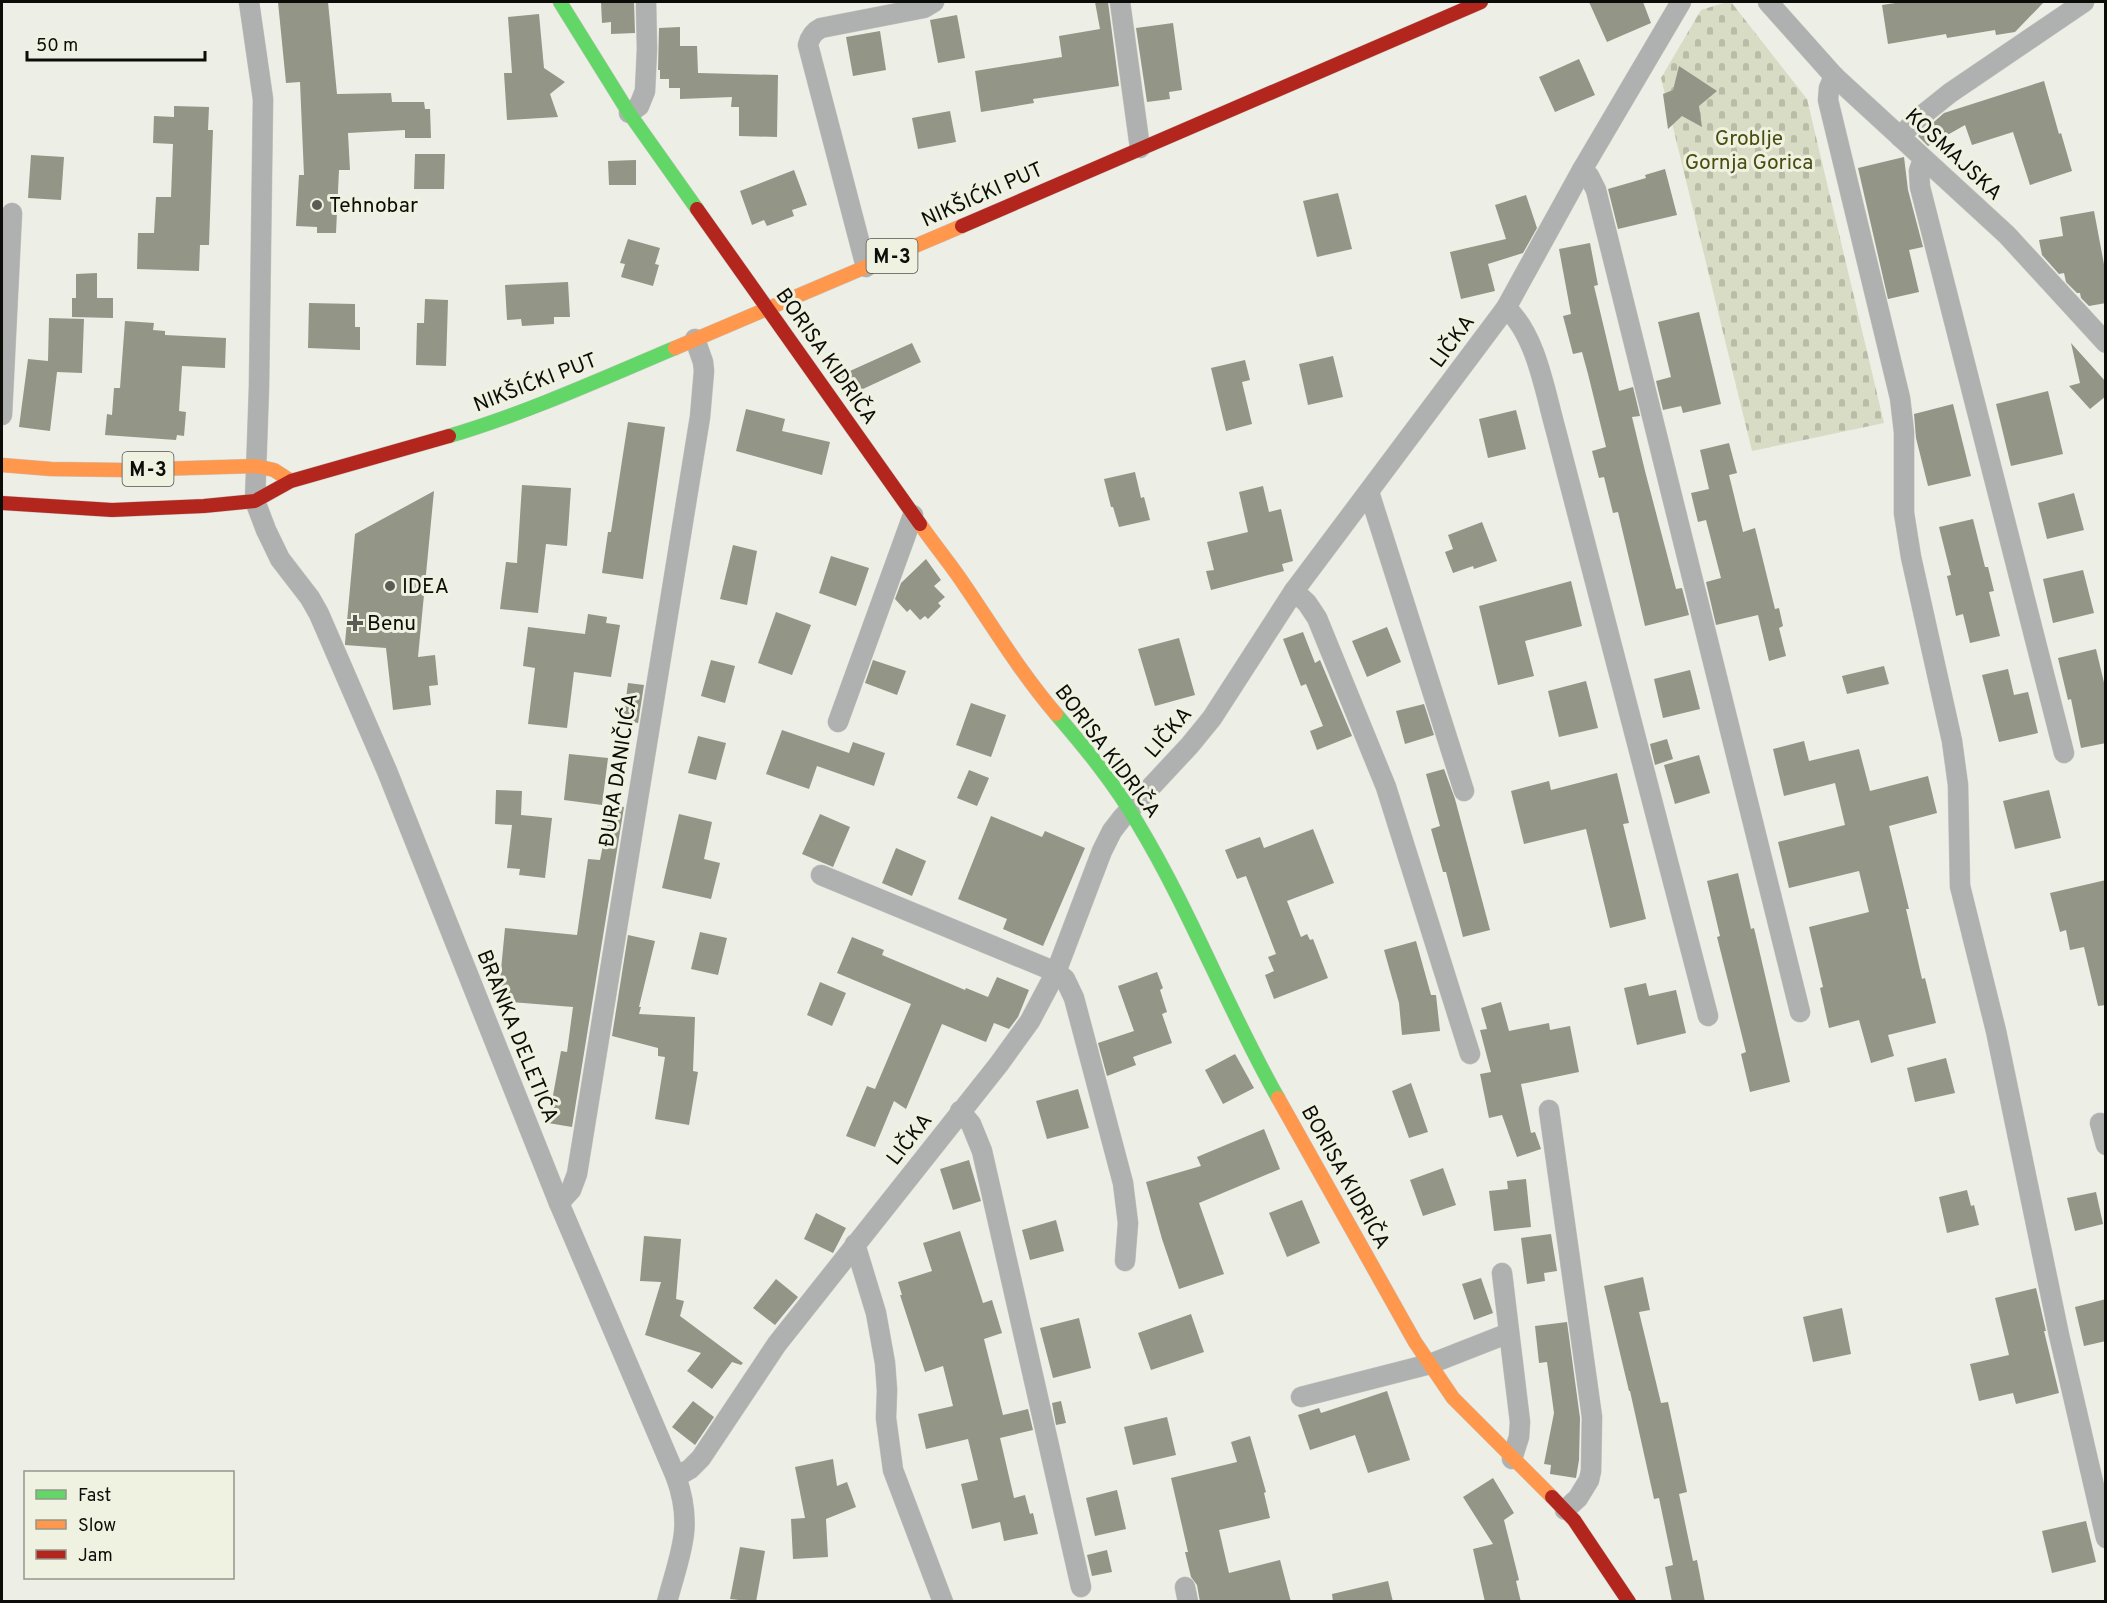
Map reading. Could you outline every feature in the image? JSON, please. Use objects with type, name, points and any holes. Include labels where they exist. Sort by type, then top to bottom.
[{"type":"street","points":[[249,2],[262,99],[259,387],[255,501]]},
{"type":"street","name":"BORISA KIDRIČA","points":[[560,2],[629,113],[961,580],[995,632],[1043,699],[1086,749],[1130,810],[1170,878],[1253,1054],[1409,1332],[1430,1364],[1454,1398],[1565,1510],[1586,1536],[1629,1602]]},
{"type":"street","points":[[629,113],[639,106],[645,91],[646,2]]},
{"type":"street","points":[[866,267],[808,51],[810,38],[821,28],[924,8],[934,2]]},
{"type":"street","points":[[1120,2],[1140,148]]},
{"type":"street","name":"NIKŠIĆKI PUT","points":[[2,503],[112,510],[255,501],[291,481],[447,438],[561,396],[1481,2]]},
{"type":"street","name":"LIČKA","points":[[676,1477],[690,1469],[701,1458],[777,1344],[999,1064],[1030,1020],[1056,972],[1102,851],[1112,831],[1207,725],[1294,591],[1506,308],[1582,170],[1681,2]]},
{"type":"street","name":"KOSMAJSKA","points":[[1768,2],[1834,76],[2007,235],[2106,343]]},
{"type":"street","points":[[1900,137],[1915,121],[1950,93],[2084,2]]},
{"type":"street","points":[[1834,76],[1829,88],[1828,100],[1900,398],[1904,432],[1904,513],[1911,557],[1952,741],[1958,785],[1960,886],[1996,1031],[2059,1335],[2106,1538]]},
{"type":"street","points":[[1923,159],[1919,171],[1920,187],[2064,753]]},
{"type":"street","points":[[1582,170],[1589,176],[1596,190],[1800,1012]]},
{"type":"street","points":[[2,415],[12,213]]},
{"type":"street","points":[[1506,308],[1520,323],[1531,343],[1553,420],[1708,1016]]},
{"type":"street","name":"ĐURA DANIČIĆA","points":[[559,1203],[571,1190],[577,1174],[698,429],[704,371],[695,339]]},
{"type":"street","name":"M-3","points":[[2,465],[51,469],[123,470],[256,465],[273,470],[291,481]]},
{"type":"street","points":[[1369,492],[1464,791]]},
{"type":"street","name":"BRANKA DELETIĆA","points":[[255,501],[280,559],[319,614],[382,760],[559,1203],[676,1477],[684,1499],[686,1520],[684,1538],[667,1602]]},
{"type":"street","points":[[838,722],[913,515]]},
{"type":"street","points":[[1294,591],[1307,603],[1317,618],[1386,787],[1470,1054]]},
{"type":"street","points":[[821,875],[1056,972],[1065,980],[1074,998],[1123,1183],[1128,1223],[1125,1261]]},
{"type":"street","points":[[1549,1110],[1592,1417],[1589,1480],[1578,1498],[1565,1510]]},
{"type":"street","points":[[960,1111],[971,1124],[982,1151],[1081,1587]]},
{"type":"street","points":[[2100,1123],[2106,1145]]},
{"type":"street","points":[[855,1244],[876,1313],[885,1364],[886,1418],[893,1470],[943,1602]]},
{"type":"street","points":[[1502,1273],[1520,1422],[1519,1437],[1512,1459]]},
{"type":"street","points":[[1302,1397],[1430,1364],[1509,1334]]},
{"type":"green space","name":"Groblje Gornja Gorica","points":[[1731,2],[1807,99],[1884,423],[1752,451],[1661,78],[1701,10]]},
{"type":"building","points":[[278,2],[328,2],[337,94],[391,93],[392,102],[424,102],[425,109],[430,109],[431,138],[405,138],[405,130],[348,133],[350,170],[339,170],[336,233],[317,233],[317,227],[296,226],[299,175],[304,175],[300,82],[286,83]]},
{"type":"building","points":[[601,2],[634,2],[635,33],[611,34],[611,22],[602,23]]},
{"type":"building","points":[[1095,2],[1108,2],[1119,86],[1033,99],[1034,103],[981,112],[975,71],[1062,57],[1059,36],[1100,29]]},
{"type":"building","points":[[1589,2],[1643,2],[1651,23],[1607,42]]},
{"type":"building","points":[[1902,2],[2044,2],[2015,32],[1996,35],[1995,30],[1947,38],[1946,34],[1888,44],[1882,5]]},
{"type":"building","points":[[539,14],[544,68],[565,82],[550,94],[558,117],[507,120],[504,73],[512,73],[508,17]]},
{"type":"building","points":[[957,15],[965,58],[938,63],[930,20]]},
{"type":"building","points":[[1173,23],[1182,90],[1169,92],[1170,99],[1147,102],[1136,28]]},
{"type":"building","points":[[680,27],[680,46],[697,46],[698,73],[778,75],[777,137],[739,136],[739,107],[731,107],[732,97],[680,99],[680,88],[669,88],[669,79],[660,79],[660,70],[658,70],[659,28]]},
{"type":"building","points":[[880,31],[886,70],[853,76],[846,37]]},
{"type":"building","points":[[1579,59],[1595,95],[1555,112],[1539,77]]},
{"type":"building","points":[[1679,66],[1717,91],[1699,106],[1702,127],[1682,116],[1668,129],[1663,94],[1673,90]]},
{"type":"building","points":[[2044,81],[2072,171],[2030,185],[2013,132],[1972,145],[1965,125],[1928,146],[1918,136],[1944,113]]},
{"type":"building","points":[[174,106],[209,107],[208,130],[213,130],[209,245],[200,245],[199,271],[137,269],[138,233],[154,233],[156,197],[171,197],[173,144],[153,143],[154,116],[174,117]]},
{"type":"building","points":[[950,111],[956,142],[918,149],[912,118]]},
{"type":"building","points":[[415,154],[445,154],[444,189],[414,189]]},
{"type":"building","points":[[31,155],[64,157],[61,200],[28,198]]},
{"type":"building","points":[[1904,157],[1908,190],[1923,247],[1909,250],[1919,292],[1888,299],[1858,168]]},
{"type":"building","points":[[636,160],[636,185],[609,185],[608,161]]},
{"type":"building","points":[[1665,169],[1677,215],[1618,229],[1608,189],[1646,178],[1645,175]]},
{"type":"building","points":[[794,170],[807,205],[792,210],[794,216],[767,226],[764,220],[752,225],[740,191]]},
{"type":"building","points":[[1338,193],[1352,249],[1317,257],[1303,201]]},
{"type":"building","points":[[1526,195],[1537,228],[1523,253],[1488,264],[1495,291],[1461,299],[1450,252],[1506,239],[1495,205]]},
{"type":"building","points":[[2094,211],[2106,275],[2106,303],[2089,306],[2081,298],[2080,293],[2077,293],[2066,282],[2064,273],[2059,274],[2042,255],[2039,240],[2063,236],[2060,217]]},
{"type":"building","points":[[628,239],[660,248],[655,264],[659,265],[653,286],[621,277],[625,264],[620,263]]},
{"type":"building","points":[[1590,243],[1598,285],[1594,286],[1619,391],[1633,387],[1640,416],[1632,417],[1645,471],[1676,589],[1682,588],[1689,615],[1645,626],[1618,512],[1613,513],[1604,477],[1599,478],[1592,451],[1606,447],[1588,374],[1582,352],[1573,354],[1563,316],[1571,314],[1559,249]]},
{"type":"building","points":[[97,273],[97,298],[113,298],[113,318],[72,317],[72,298],[76,298],[76,274]]},
{"type":"building","points":[[568,282],[570,317],[554,317],[554,324],[522,326],[521,319],[507,320],[505,285]]},
{"type":"building","points":[[425,299],[448,300],[446,366],[416,365],[417,323],[424,323]]},
{"type":"building","points":[[309,303],[355,304],[355,327],[360,327],[360,350],[308,348]]},
{"type":"building","points":[[1699,312],[1721,404],[1683,413],[1681,406],[1663,410],[1656,381],[1671,377],[1658,322]]},
{"type":"building","points":[[49,318],[84,319],[82,373],[57,372],[50,431],[19,427],[28,359],[48,361]]},
{"type":"building","points":[[125,321],[154,323],[153,330],[165,331],[165,335],[226,338],[225,368],[182,366],[179,411],[186,412],[184,436],[177,435],[176,440],[105,435],[107,414],[112,415],[114,388],[120,388]]},
{"type":"building","points":[[912,343],[921,362],[850,395],[841,375]]},
{"type":"building","points":[[2071,343],[2106,382],[2106,396],[2090,409],[2069,386],[2080,383]]},
{"type":"building","points":[[1333,356],[1343,397],[1308,405],[1299,364]]},
{"type":"building","points":[[1245,360],[1250,380],[1242,382],[1252,424],[1226,431],[1211,368]]},
{"type":"building","points":[[2048,391],[2063,454],[2011,466],[1996,404]]},
{"type":"building","points":[[1953,404],[1971,476],[1928,486],[1916,438],[1914,414]]},
{"type":"building","points":[[746,409],[785,419],[782,431],[830,442],[822,475],[736,451]]},
{"type":"building","points":[[1516,410],[1526,449],[1488,458],[1479,419]]},
{"type":"building","points":[[628,422],[665,427],[643,579],[602,573],[608,532],[611,532]]},
{"type":"building","points":[[1729,443],[1737,473],[1729,475],[1743,532],[1755,528],[1775,609],[1779,608],[1783,626],[1779,628],[1786,656],[1769,661],[1758,615],[1716,625],[1706,582],[1721,578],[1706,520],[1698,522],[1691,493],[1709,489],[1700,450]]},
{"type":"building","points":[[1135,472],[1141,498],[1144,497],[1150,520],[1119,527],[1104,479]]},
{"type":"building","points":[[522,485],[571,488],[567,546],[546,544],[538,613],[500,609],[506,562],[517,563]]},
{"type":"building","points":[[1263,486],[1269,512],[1281,509],[1293,561],[1282,564],[1284,571],[1211,590],[1206,571],[1214,570],[1207,542],[1248,532],[1239,492]]},
{"type":"building","points":[[434,491],[418,657],[435,655],[438,685],[429,686],[431,705],[393,710],[386,648],[345,645],[355,534]]},
{"type":"building","points":[[2074,493],[2084,530],[2047,539],[2038,503]]},
{"type":"building","points":[[1973,519],[1985,567],[1988,567],[1994,591],[1989,592],[2000,636],[1970,643],[1963,614],[1956,616],[1947,576],[1951,575],[1939,527]]},
{"type":"building","points":[[1482,522],[1497,561],[1453,573],[1445,552],[1453,549],[1448,535]]},
{"type":"building","points":[[733,545],[757,551],[747,605],[720,599]]},
{"type":"building","points":[[831,556],[869,568],[856,606],[819,593]]},
{"type":"building","points":[[926,559],[941,580],[934,586],[945,597],[938,603],[941,606],[928,619],[925,616],[920,620],[910,609],[907,612],[895,599],[901,583]]},
{"type":"building","points":[[2083,570],[2094,613],[2053,623],[2043,579]]},
{"type":"building","points":[[1571,581],[1582,626],[1525,641],[1534,676],[1498,685],[1479,606]]},
{"type":"building","points":[[776,612],[811,625],[792,675],[758,663]]},
{"type":"building","points":[[588,614],[607,617],[606,623],[620,625],[611,677],[574,672],[567,728],[528,724],[535,668],[523,666],[528,627],[585,634]]},
{"type":"building","points":[[1387,627],[1401,662],[1367,677],[1352,641]]},
{"type":"building","points":[[1303,632],[1315,663],[1320,660],[1352,736],[1317,750],[1310,731],[1323,726],[1306,684],[1301,686],[1283,639]]},
{"type":"building","points":[[1179,638],[1195,695],[1155,706],[1138,649]]},
{"type":"building","points":[[2096,649],[2106,691],[2106,743],[2081,748],[2071,699],[2068,700],[2058,658]]},
{"type":"building","points":[[711,660],[735,666],[725,703],[701,696]]},
{"type":"building","points":[[873,660],[906,671],[897,695],[865,683]]},
{"type":"building","points":[[1884,666],[1889,684],[1847,694],[1842,676]]},
{"type":"building","points":[[2008,669],[2014,695],[2028,692],[2038,733],[1999,742],[1982,675]]},
{"type":"building","points":[[1690,670],[1700,709],[1663,718],[1654,679]]},
{"type":"building","points":[[1586,681],[1598,728],[1559,737],[1548,691]]},
{"type":"building","points":[[628,683],[644,685],[638,723],[623,721]]},
{"type":"building","points":[[971,703],[1006,715],[991,757],[956,745]]},
{"type":"building","points":[[1424,704],[1434,735],[1405,744],[1396,711]]},
{"type":"building","points":[[782,730],[849,753],[853,742],[885,753],[874,786],[817,766],[809,789],[766,774]]},
{"type":"building","points":[[698,736],[726,743],[716,780],[688,773]]},
{"type":"building","points":[[1667,739],[1673,759],[1655,765],[1650,744]]},
{"type":"building","points":[[1804,741],[1809,761],[1859,749],[1870,791],[1928,776],[1937,813],[1889,826],[1909,909],[1906,909],[1922,979],[1925,978],[1936,1023],[1888,1035],[1894,1056],[1871,1063],[1859,1020],[1829,1028],[1820,988],[1823,987],[1809,927],[1869,912],[1859,871],[1789,888],[1778,842],[1845,825],[1835,783],[1784,796],[1773,749]]},
{"type":"building","points":[[569,754],[608,758],[602,805],[564,800]]},
{"type":"building","points":[[1699,755],[1710,793],[1675,804],[1664,765]]},
{"type":"building","points":[[1444,769],[1455,799],[1490,930],[1463,937],[1446,872],[1443,872],[1431,829],[1440,826],[1426,774]]},
{"type":"building","points":[[969,770],[989,778],[977,806],[957,798]]},
{"type":"building","points":[[1617,773],[1629,823],[1623,824],[1646,919],[1610,928],[1586,829],[1524,844],[1511,791],[1549,781],[1551,790]]},
{"type":"building","points":[[496,790],[522,791],[521,815],[552,818],[545,878],[519,875],[520,869],[507,868],[512,825],[495,824]]},
{"type":"building","points":[[2049,790],[2061,838],[2015,849],[2003,801]]},
{"type":"building","points":[[611,805],[624,807],[572,1127],[548,1123],[561,1051],[567,1052],[573,1007],[498,1001],[505,928],[577,935],[588,859],[600,860]]},
{"type":"building","points":[[679,814],[712,822],[704,859],[720,863],[711,899],[662,888]]},
{"type":"building","points":[[820,814],[850,827],[833,867],[802,854]]},
{"type":"building","points":[[991,816],[1042,837],[1045,831],[1085,848],[1043,946],[1003,929],[1007,919],[958,899]]},
{"type":"building","points":[[1313,829],[1334,883],[1287,901],[1301,937],[1307,934],[1310,940],[1313,939],[1328,978],[1274,999],[1265,975],[1274,971],[1268,957],[1276,954],[1246,876],[1237,879],[1225,850],[1260,837],[1264,848]]},
{"type":"building","points":[[896,848],[926,861],[912,896],[882,883]]},
{"type":"building","points":[[1738,873],[1751,929],[1754,928],[1790,1082],[1750,1092],[1741,1054],[1746,1052],[1717,937],[1720,936],[1707,881]]},
{"type":"building","points":[[2106,880],[2106,1005],[2098,1006],[2084,947],[2070,950],[2066,930],[2060,932],[2050,893]]},
{"type":"building","points":[[700,932],[727,938],[718,975],[691,969]]},
{"type":"building","points":[[628,935],[655,941],[639,1014],[695,1017],[693,1071],[698,1072],[689,1125],[655,1119],[665,1057],[658,1056],[658,1048],[612,1036]]},
{"type":"building","points":[[852,937],[884,950],[882,955],[965,990],[966,988],[988,997],[997,977],[1029,990],[1018,1017],[1009,1029],[994,1023],[986,1042],[942,1024],[906,1109],[894,1101],[875,1147],[846,1136],[867,1086],[875,1089],[911,1004],[837,973]]},
{"type":"building","points":[[1416,941],[1431,995],[1436,995],[1440,1031],[1402,1035],[1399,1003],[1384,950]]},
{"type":"building","points":[[1157,972],[1163,988],[1160,990],[1167,1012],[1162,1014],[1172,1043],[1133,1057],[1136,1065],[1107,1076],[1098,1043],[1134,1031],[1118,986]]},
{"type":"building","points":[[820,982],[846,993],[832,1026],[807,1015]]},
{"type":"building","points":[[1646,983],[1649,996],[1676,990],[1686,1033],[1637,1045],[1624,988]]},
{"type":"building","points":[[1501,1002],[1509,1031],[1549,1023],[1550,1030],[1570,1026],[1579,1072],[1521,1084],[1531,1133],[1535,1132],[1541,1149],[1517,1157],[1502,1115],[1489,1118],[1480,1074],[1491,1072],[1480,1030],[1487,1029],[1481,1008]]},
{"type":"building","points":[[1235,1054],[1254,1088],[1223,1104],[1205,1070]]},
{"type":"building","points":[[1946,1058],[1955,1093],[1915,1102],[1907,1068]]},
{"type":"building","points":[[1411,1083],[1428,1132],[1409,1138],[1392,1091]]},
{"type":"building","points":[[1078,1089],[1089,1128],[1047,1139],[1036,1101]]},
{"type":"building","points":[[1264,1129],[1280,1169],[1199,1203],[1224,1274],[1179,1289],[1146,1182],[1201,1166],[1197,1157]]},
{"type":"building","points":[[969,1160],[981,1201],[953,1210],[940,1169]]},
{"type":"building","points":[[1443,1168],[1456,1205],[1423,1216],[1410,1180]]},
{"type":"building","points":[[1526,1179],[1531,1227],[1494,1231],[1489,1191],[1508,1189],[1507,1181]]},
{"type":"building","points":[[1967,1190],[1979,1225],[1947,1233],[1939,1197]]},
{"type":"building","points":[[2096,1192],[2103,1224],[2075,1231],[2067,1198]]},
{"type":"building","points":[[1302,1200],[1320,1243],[1287,1257],[1269,1213]]},
{"type":"building","points":[[816,1213],[846,1228],[833,1253],[804,1239]]},
{"type":"building","points":[[1056,1220],[1064,1251],[1030,1260],[1022,1230]]},
{"type":"building","points":[[960,1231],[983,1303],[992,1300],[1002,1333],[984,1339],[1003,1415],[1028,1409],[1033,1430],[1000,1438],[1014,1498],[1025,1495],[1030,1514],[1033,1513],[1038,1534],[1004,1541],[1000,1522],[972,1529],[961,1484],[978,1480],[968,1439],[926,1449],[918,1414],[953,1406],[943,1366],[925,1372],[900,1295],[902,1295],[898,1282],[932,1271],[923,1243]]},
{"type":"building","points":[[1551,1234],[1557,1271],[1544,1273],[1545,1281],[1527,1284],[1521,1238]]},
{"type":"building","points":[[644,1236],[681,1239],[676,1299],[684,1301],[680,1316],[743,1363],[741,1365],[732,1362],[712,1389],[687,1371],[701,1353],[645,1335],[661,1282],[640,1281]]},
{"type":"building","points":[[1643,1277],[1650,1310],[1639,1312],[1661,1403],[1668,1402],[1687,1492],[1679,1494],[1693,1561],[1697,1560],[1705,1602],[1672,1602],[1665,1567],[1673,1565],[1659,1498],[1654,1499],[1604,1286]]},
{"type":"building","points":[[1481,1278],[1493,1313],[1474,1320],[1462,1284]]},
{"type":"building","points":[[776,1279],[798,1297],[775,1325],[753,1308]]},
{"type":"building","points":[[2036,1288],[2059,1393],[2016,1404],[2013,1393],[1979,1401],[1970,1364],[2009,1355],[1995,1298]]},
{"type":"building","points":[[2106,1299],[2106,1341],[2084,1346],[2075,1307]]},
{"type":"building","points":[[1842,1308],[1851,1354],[1813,1362],[1803,1317]]},
{"type":"building","points":[[1191,1314],[1204,1352],[1151,1370],[1138,1333]]},
{"type":"building","points":[[1079,1318],[1091,1368],[1053,1378],[1040,1328]]},
{"type":"building","points":[[1567,1322],[1580,1418],[1576,1478],[1550,1474],[1551,1465],[1544,1464],[1554,1413],[1547,1362],[1539,1363],[1535,1326]]},
{"type":"building","points":[[1387,1391],[1410,1460],[1368,1473],[1355,1435],[1310,1450],[1298,1415],[1319,1408],[1321,1413]]},
{"type":"building","points":[[693,1401],[714,1417],[695,1445],[672,1427]]},
{"type":"building","points":[[1061,1401],[1066,1423],[1056,1425],[1052,1403]]},
{"type":"building","points":[[1167,1417],[1176,1455],[1133,1465],[1124,1427]]},
{"type":"building","points":[[1250,1436],[1266,1492],[1264,1493],[1270,1518],[1219,1530],[1229,1573],[1280,1560],[1291,1602],[1200,1602],[1197,1585],[1191,1577],[1185,1552],[1188,1552],[1171,1478],[1237,1462],[1231,1442]]},
{"type":"building","points":[[833,1459],[837,1486],[847,1482],[856,1507],[826,1519],[828,1557],[793,1559],[791,1519],[805,1518],[795,1467]]},
{"type":"building","points":[[1493,1478],[1514,1513],[1504,1520],[1519,1580],[1516,1581],[1521,1602],[1485,1602],[1473,1549],[1493,1544],[1463,1497]]},
{"type":"building","points":[[1117,1490],[1126,1529],[1095,1536],[1086,1498]]},
{"type":"building","points":[[2086,1521],[2096,1562],[2052,1573],[2042,1531]]},
{"type":"building","points":[[740,1547],[765,1551],[756,1602],[730,1599]]},
{"type":"building","points":[[1107,1550],[1112,1572],[1092,1576],[1087,1555]]},
{"type":"building","points":[[1388,1581],[1393,1602],[1333,1602],[1332,1594]]},
{"type":"traffic: fast","points":[[560,2],[629,113],[697,209]]},
{"type":"traffic: fast","points":[[449,436],[535,406],[675,348]]},
{"type":"traffic: fast","points":[[1056,714],[1110,781],[1138,824],[1175,891],[1242,1030],[1278,1098]]},
{"type":"traffic: slow","points":[[675,348],[962,226]]},
{"type":"traffic: slow","points":[[2,465],[51,469],[123,470],[256,466],[274,470],[291,481]]},
{"type":"traffic: slow","points":[[920,524],[1018,665],[1056,714]]},
{"type":"traffic: slow","points":[[1278,1098],[1415,1342],[1453,1398],[1552,1497]]},
{"type":"traffic: jam","points":[[962,226],[1481,2]]},
{"type":"traffic: jam","points":[[697,209],[920,524]]},
{"type":"traffic: jam","points":[[2,503],[112,510],[255,501],[291,481],[449,436]]},
{"type":"traffic: jam","points":[[1552,1497],[1574,1520],[1629,1602]]},
{"type":"place","name":"Tehnobar","points":[[317,205]]},
{"type":"place","name":"IDEA","points":[[390,586]]},
{"type":"place","name":"Benu","points":[[355,623]]}]
